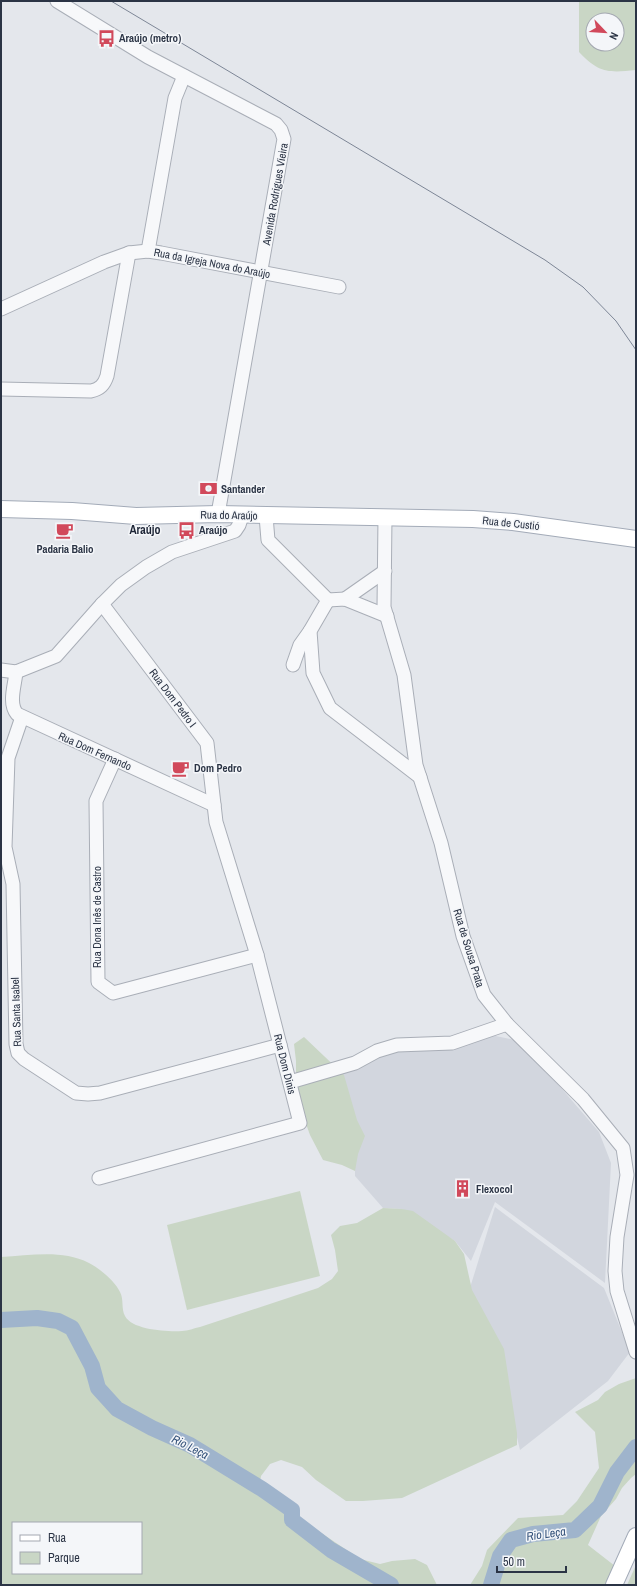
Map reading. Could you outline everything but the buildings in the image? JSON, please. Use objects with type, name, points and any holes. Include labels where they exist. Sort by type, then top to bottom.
[{"type":"main road","name":"Rua do Araújo","points":[[1,509],[72,511],[136,516],[218,514],[242,516],[385,517]]},
{"type":"main road","name":"Rua de Custió","points":[[385,517],[473,519],[513,522],[636,539]]},
{"type":"main road","points":[[614,1585],[636,1536]]},
{"type":"main road","points":[[622,1585],[636,1554]]},
{"type":"street","name":"Avenida Rodrigues Vieira","points":[[57,1],[148,57],[276,124],[281,130],[284,139],[218,514]]},
{"type":"street","points":[[148,251],[175,98],[184,76]]},
{"type":"street","name":"Rua da Igreja Nova do Araújo","points":[[1,309],[104,262],[129,253],[148,251],[339,287]]},
{"type":"street","points":[[1,389],[91,391],[98,389],[104,384],[107,376],[129,253]]},
{"type":"street","points":[[1,670],[16,672],[56,656],[121,585],[146,567],[172,552],[235,531],[242,516]]},
{"type":"street","points":[[266,516],[268,540],[328,600],[345,599],[387,616]]},
{"type":"street","name":"Rua de Sousa Prata","points":[[385,517],[384,607],[404,675],[416,765],[441,843],[464,936],[484,995],[507,1024],[583,1099],[624,1148],[627,1175],[617,1236],[615,1271],[617,1291],[636,1352]]},
{"type":"street","points":[[345,599],[385,571]]},
{"type":"street","points":[[293,665],[300,645],[328,600]]},
{"type":"street","name":"Rua Dom Pedro I","points":[[102,604],[207,743],[214,805]]},
{"type":"street","points":[[310,630],[313,673],[330,708],[420,777]]},
{"type":"street","points":[[16,672],[12,703],[13,709],[22,717]]},
{"type":"street","name":"Rua Dom Fernando","points":[[22,717],[214,805]]},
{"type":"street","name":"Rua Santa Isabel","points":[[22,717],[8,758],[5,847],[13,884],[16,1044],[18,1053],[24,1059],[76,1093],[88,1094],[100,1093],[280,1045]]},
{"type":"street","name":"Rua Dona Inês de Castro","points":[[115,759],[96,801],[98,982],[113,993],[257,954]]},
{"type":"street","name":"Rua Dom Dinis","points":[[99,1178],[300,1123],[257,954],[216,822],[214,805]]},
{"type":"street","points":[[290,1082],[355,1063],[377,1051],[397,1045],[452,1043],[507,1024]]},
{"type":"shaded area","points":[[491,1035],[515,1040],[556,1082],[599,1132],[611,1163],[605,1283],[495,1202],[471,1261],[455,1241],[402,1209],[383,1208],[355,1176],[355,1171],[300,1089],[400,1049]]},
{"type":"shaded area","points":[[495,1207],[604,1288],[630,1352],[608,1381],[520,1450],[494,1340],[469,1291]]},
{"type":"green space","points":[[579,1],[636,1],[636,70],[604,70],[598,68],[579,52]]},
{"type":"green space","points":[[304,1037],[344,1075],[357,1120],[365,1136],[358,1154],[355,1171],[342,1165],[323,1160],[310,1135],[296,1096],[296,1061],[294,1044]]},
{"type":"green space","points":[[300,1191],[320,1276],[187,1310],[167,1225]]},
{"type":"green space","points":[[383,1208],[402,1209],[413,1211],[455,1241],[464,1254],[472,1290],[504,1349],[517,1433],[517,1445],[402,1498],[346,1501],[316,1480],[302,1467],[281,1460],[270,1464],[261,1476],[258,1495],[293,1517],[302,1520],[360,1559],[380,1564],[392,1561],[415,1559],[427,1565],[437,1585],[1,1585],[1,1257],[45,1254],[68,1256],[89,1263],[106,1275],[118,1288],[121,1295],[125,1316],[129,1321],[151,1329],[184,1331],[318,1288],[332,1279],[338,1271],[331,1235],[340,1226],[357,1223]]},
{"type":"green space","points":[[636,1378],[636,1474],[622,1488],[616,1499],[601,1516],[588,1545],[615,1566],[606,1585],[470,1585],[482,1566],[487,1550],[518,1518],[563,1515],[577,1501],[599,1468],[595,1432],[575,1412],[598,1400],[605,1392],[619,1384]]},
{"type":"green space","points":[[636,1565],[636,1585],[627,1585]]},
{"type":"waterway","name":"Rio Leça","points":[[1,1320],[37,1318],[58,1321],[72,1328],[92,1366],[98,1388],[117,1409],[152,1428],[190,1445],[262,1489],[292,1510],[292,1520],[331,1550],[391,1585]]},
{"type":"waterway","name":"Rio Leça","points":[[491,1585],[500,1556],[511,1540],[533,1534],[575,1530],[600,1506],[617,1472],[636,1447]]},
{"type":"tram line","points":[[111,1],[545,260],[583,287],[616,321],[636,350]]},
{"type":"place","name":"Araújo (metro)","points":[[106,38]]},
{"type":"place","name":"Santander","points":[[208,489]]},
{"type":"place","name":"Araújo","points":[[186,530]]},
{"type":"place","name":"Padaria Balio","points":[[65,531]]},
{"type":"place","name":"Dom Pedro","points":[[181,768]]},
{"type":"place","name":"Flexocol","points":[[463,1189]]},
{"type":"district","name":"Araújo","points":[[145,530]]}]
